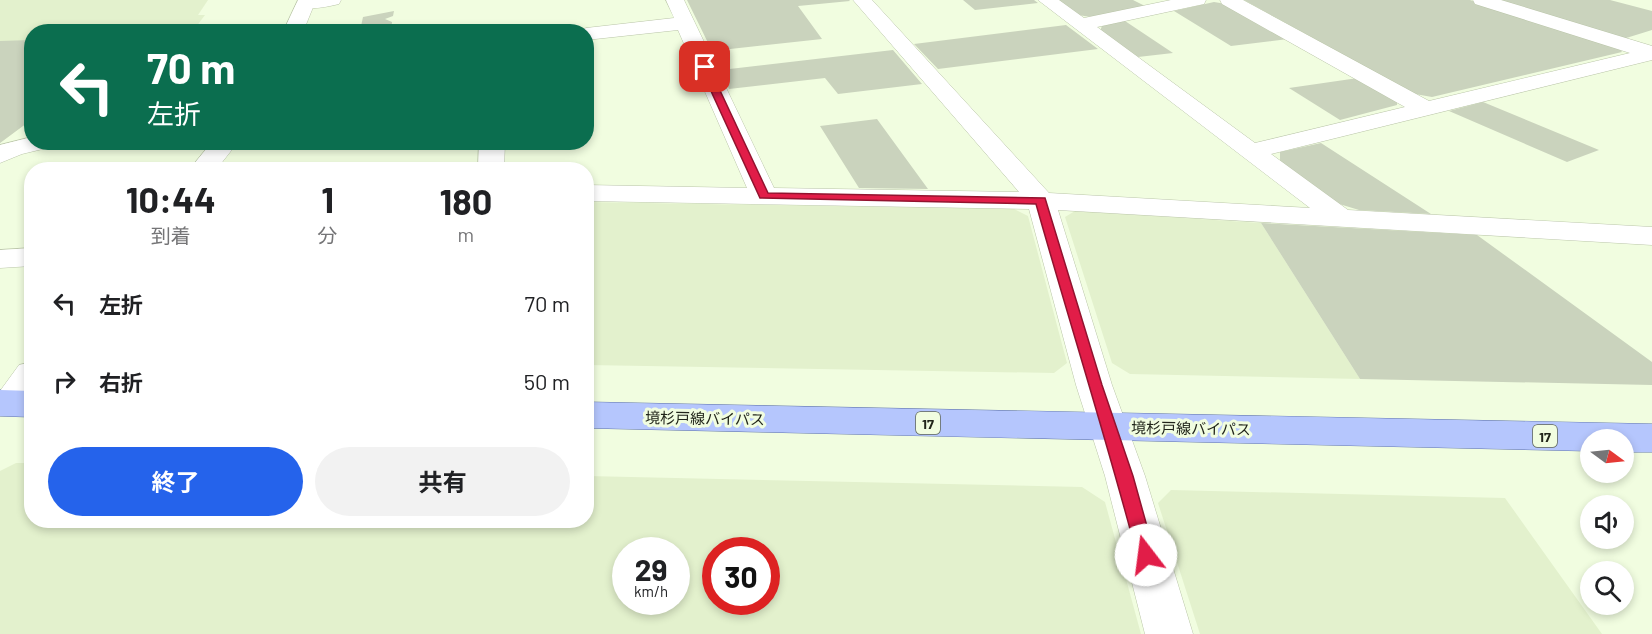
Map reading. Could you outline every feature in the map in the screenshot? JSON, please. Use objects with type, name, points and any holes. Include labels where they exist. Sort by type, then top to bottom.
[{"type":"main road","name":"境杉戸線バイパス","points":[[594,415],[1652,438]]},
{"type":"street","points":[[296,24],[306,2],[332,0]]},
{"type":"street","points":[[675,0],[764,196]]},
{"type":"street","points":[[862,0],[1041,201],[1170,634]]},
{"type":"street","points":[[1047,0],[1341,218]]},
{"type":"street","points":[[1081,25],[1197,0]]},
{"type":"street","points":[[1229,0],[1425,108]]},
{"type":"street","points":[[1482,0],[1652,54]]},
{"type":"street","points":[[594,33],[685,23]]},
{"type":"street","points":[[1252,151],[1652,54]]},
{"type":"street","points":[[0,156],[14,148],[24,146]]},
{"type":"street","points":[[209,162],[219,150]]},
{"type":"street","points":[[594,193],[1041,201],[1652,236]]},
{"type":"street","points":[[0,259],[24,258]]},
{"type":"shaded area","points":[[0,0],[208,0],[198,15],[205,15],[198,24],[24,24],[24,125],[0,143]]},
{"type":"shaded area","points":[[687,0],[850,1],[798,6],[822,39],[712,51]]},
{"type":"shaded area","points":[[963,0],[1034,0],[1038,3],[975,10]]},
{"type":"shaded area","points":[[1057,0],[1133,0],[1145,6],[1091,17],[1078,15]]},
{"type":"shaded area","points":[[1244,0],[1470,0],[1618,47],[1622,52],[1432,97],[1415,94]]},
{"type":"shaded area","points":[[1494,0],[1610,0],[1652,11],[1652,30],[1623,39]]},
{"type":"shaded area","points":[[1214,2],[1226,4],[1288,39],[1231,46],[1174,11]]},
{"type":"shaded area","points":[[394,11],[393,16],[385,19],[392,24],[362,24],[363,17]]},
{"type":"shaded area","points":[[1125,21],[1173,53],[1138,57],[1100,31],[1102,26]]},
{"type":"shaded area","points":[[1066,25],[1098,49],[938,69],[914,44]]},
{"type":"shaded area","points":[[24,40],[24,125],[0,143],[0,41]]},
{"type":"shaded area","points":[[893,50],[922,84],[838,94],[825,78],[729,89],[721,70]]},
{"type":"shaded area","points":[[1358,78],[1397,100],[1397,105],[1340,120],[1289,88]]},
{"type":"shaded area","points":[[1483,102],[1599,150],[1567,162],[1449,111]]},
{"type":"shaded area","points":[[877,119],[928,189],[859,188],[820,126]]},
{"type":"shaded area","points":[[1321,143],[1431,214],[1359,210],[1336,203],[1280,161],[1280,152]]},
{"type":"shaded area","points":[[594,202],[1014,209],[1028,216],[1067,363],[1054,373],[594,365]]},
{"type":"shaded area","points":[[1075,211],[1261,223],[1360,379],[1130,374],[1112,363],[1065,217]]},
{"type":"shaded area","points":[[1261,223],[1477,235],[1652,362],[1652,385],[1360,379]]},
{"type":"shaded area","points":[[16,463],[24,463],[24,528],[594,528],[594,476],[1082,487],[1105,502],[1141,634],[0,634],[0,471]]},
{"type":"shaded area","points":[[1171,490],[1505,498],[1580,603],[1580,615],[1588,615],[1602,634],[1200,634],[1158,503]]},
{"type":"route","points":[[705,67],[764,196],[1041,201],[1095,385],[1125,476],[1146,555]]}]
